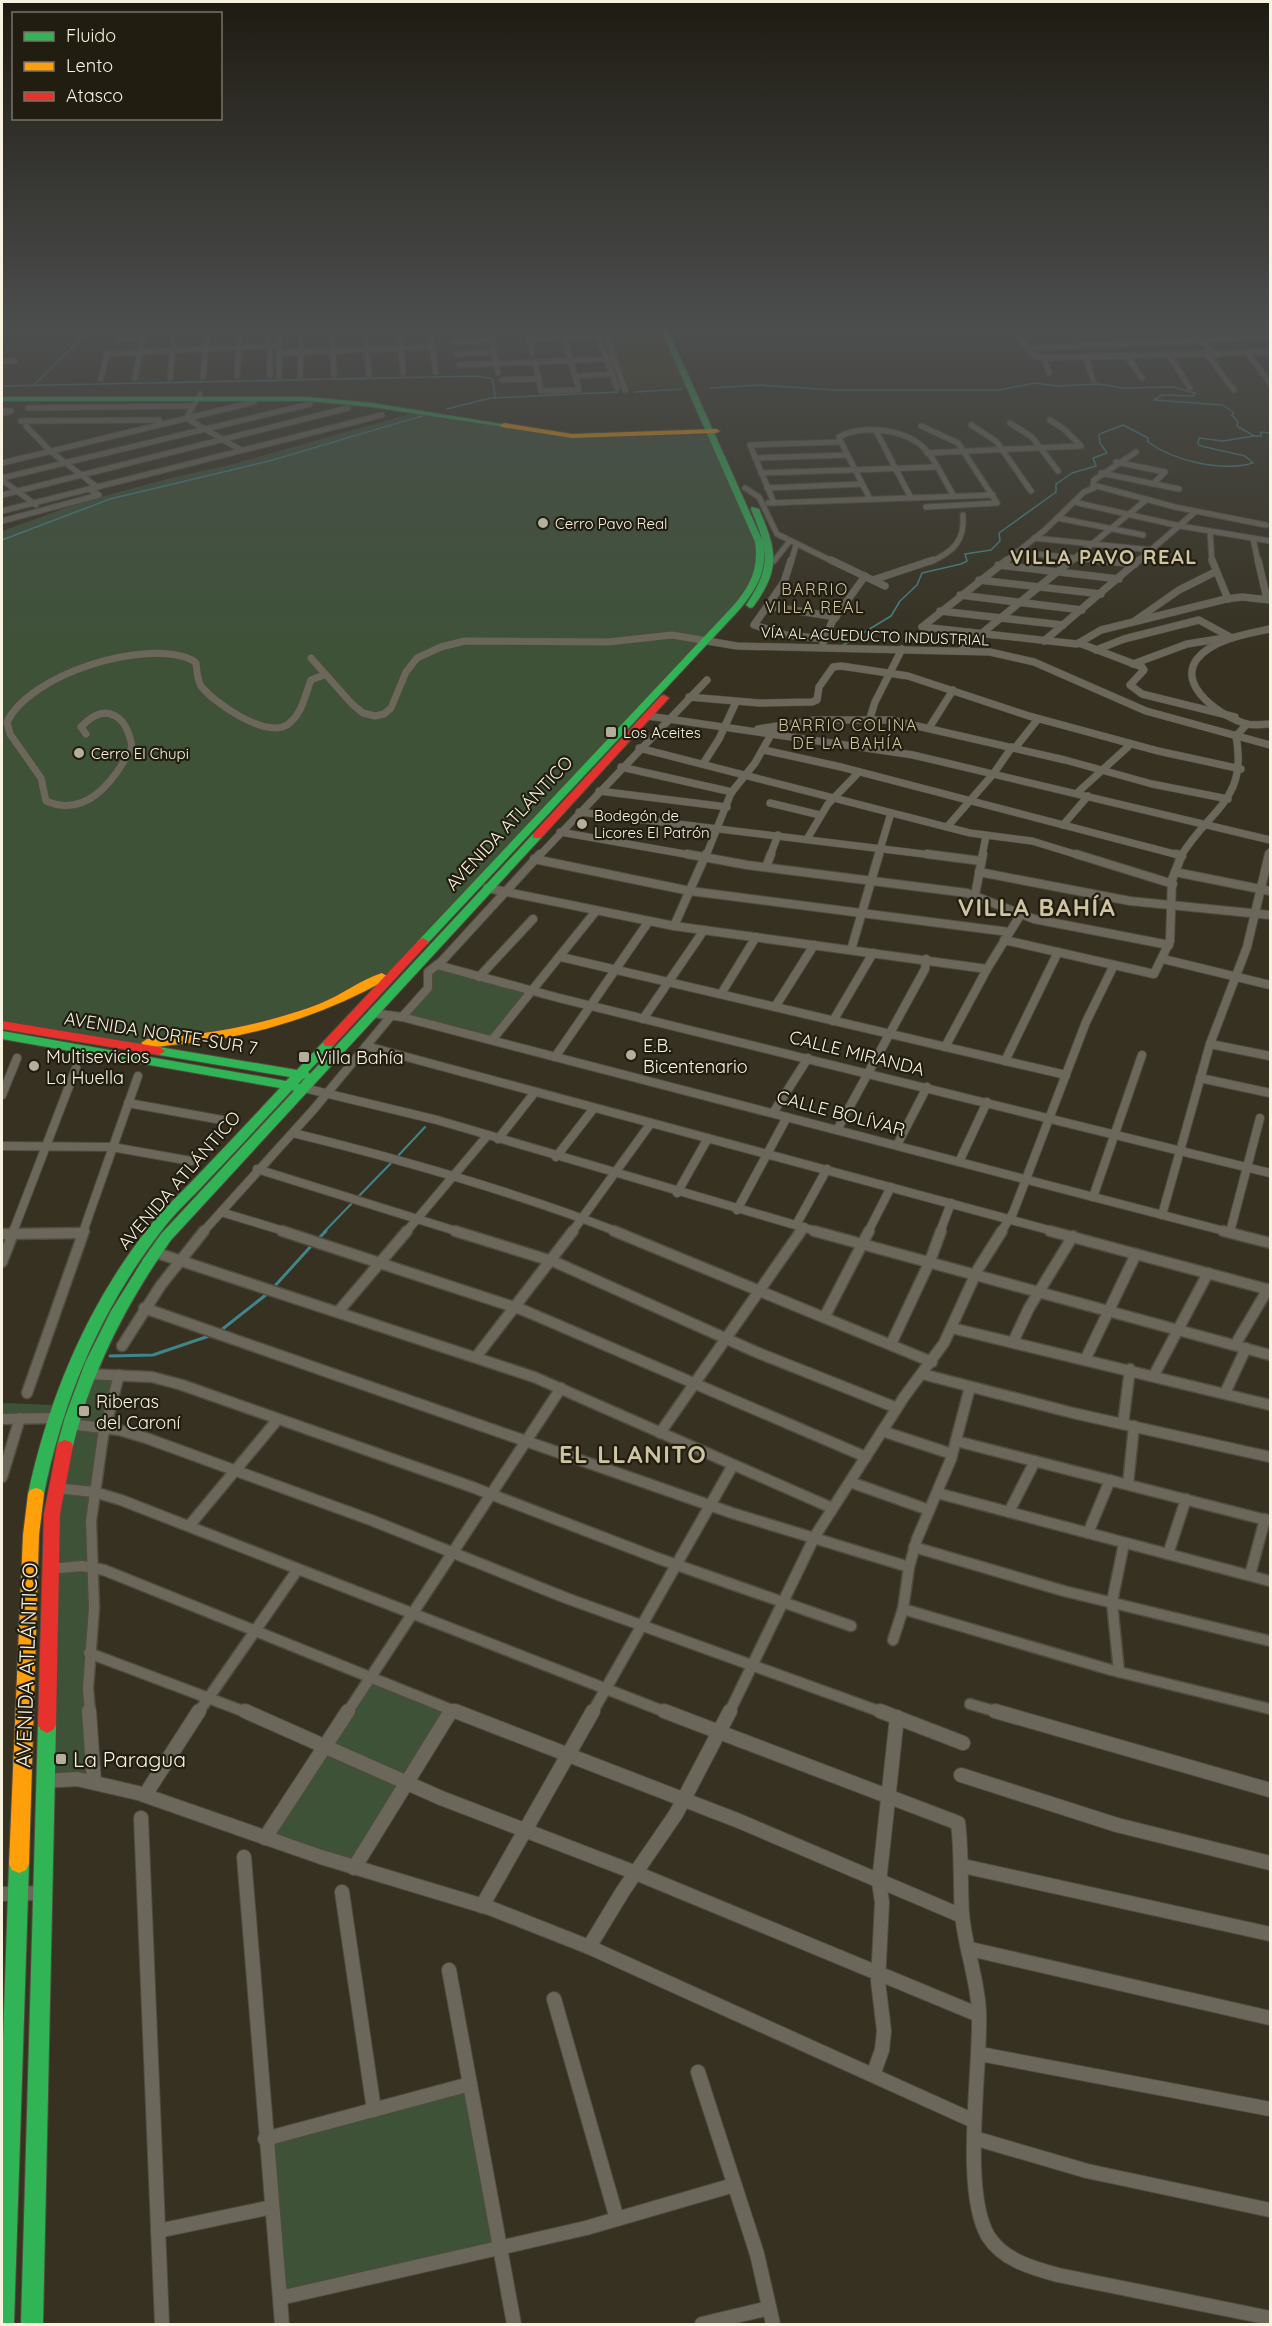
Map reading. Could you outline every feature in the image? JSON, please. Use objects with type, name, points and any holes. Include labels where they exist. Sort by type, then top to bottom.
[{"type":"main road","name":"AVENIDA ATLÁNTICO","points":[[32,2325],[50,1569],[55,1488],[69,1424],[87,1374],[117,1310],[154,1252],[200,1197],[315,1077],[648,716],[754,586],[764,558],[759,542],[712,439]]},
{"type":"main road","name":"AVENIDA ATLÁNTICO","points":[[3,2325],[32,1516],[39,1472],[53,1418],[82,1344],[129,1264],[174,1207],[406,960],[710,642],[763,590],[770,579],[774,561],[772,548],[745,488],[713,439]]},
{"type":"main road","points":[[110,1043],[203,1039],[290,1020],[356,992],[406,960]]},
{"type":"main road","name":"AVENIDA NORTE-SUR 7","points":[[2,1025],[315,1077]]},
{"type":"main road","name":"AVENIDA NORTE-SUR 7","points":[[2,1035],[304,1088]]},
{"type":"main road","points":[[250,1078],[262,1085],[268,1094],[262,1114]]},
{"type":"street","points":[[38,439],[50,451],[97,487]]},
{"type":"street","points":[[2,463],[101,439]]},
{"type":"street","points":[[2,479],[165,439]]},
{"type":"street","points":[[2,495],[228,439]]},
{"type":"street","points":[[2,511],[287,439]]},
{"type":"street","points":[[785,439],[787,443]]},
{"type":"street","points":[[840,439],[870,500]]},
{"type":"street","points":[[880,439],[911,498]]},
{"type":"street","points":[[903,439],[912,441],[927,453],[954,496]]},
{"type":"street","points":[[926,507],[997,502],[964,452],[952,439]]},
{"type":"street","points":[[992,439],[1003,450],[1031,491]]},
{"type":"street","points":[[1032,439],[1058,471]]},
{"type":"street","points":[[927,453],[1079,447],[1081,445],[1075,439]]},
{"type":"street","points":[[222,440],[241,450]]},
{"type":"street","points":[[771,501],[768,488],[750,446],[841,442]]},
{"type":"street","points":[[1096,487],[1093,481],[1101,473],[1136,452]]},
{"type":"street","points":[[755,458],[848,455]]},
{"type":"street","points":[[1116,462],[1165,472],[1154,483]]},
{"type":"street","points":[[761,473],[936,467]]},
{"type":"street","points":[[1101,473],[1179,489]]},
{"type":"street","points":[[2,479],[44,510]]},
{"type":"street","points":[[768,488],[862,484]]},
{"type":"street","points":[[1235,717],[1142,694],[1130,685],[1144,669],[1079,644],[923,628],[940,611],[1058,518],[1087,490],[1096,487],[1195,512],[1266,525]]},
{"type":"street","points":[[745,488],[771,501],[993,495]]},
{"type":"street","points":[[2,521],[99,495],[90,489]]},
{"type":"street","points":[[759,497],[777,534],[885,586]]},
{"type":"street","points":[[960,651],[1146,500]]},
{"type":"street","points":[[1074,502],[1180,526],[1270,541]]},
{"type":"street","points":[[1044,641],[1195,512]]},
{"type":"street","points":[[873,580],[946,554],[964,535],[966,526],[963,515]]},
{"type":"street","points":[[1058,518],[1143,535]]},
{"type":"street","points":[[1210,531],[1209,547],[1215,572],[1228,599]]},
{"type":"street","points":[[1034,538],[1152,550]]},
{"type":"street","points":[[1079,644],[1093,632],[1228,599],[1269,600],[1253,538]]},
{"type":"street","points":[[774,561],[793,543]]},
{"type":"street","points":[[793,543],[784,582],[754,623],[754,627],[786,635],[825,639]]},
{"type":"street","points":[[1017,552],[1135,564]]},
{"type":"street","points":[[998,565],[1119,579]]},
{"type":"street","points":[[1135,622],[1179,590],[1215,572]]},
{"type":"street","points":[[821,648],[836,617],[865,576]]},
{"type":"street","points":[[979,580],[1101,594]]},
{"type":"street","points":[[960,596],[1082,610]]},
{"type":"street","points":[[767,606],[836,617]]},
{"type":"street","points":[[940,611],[1063,626]]},
{"type":"street","points":[[1096,650],[1124,639],[1199,620],[1207,622],[1232,638]]},
{"type":"street","points":[[1133,664],[1187,644],[1232,638],[1270,629]]},
{"type":"street","name":"VÍA AL ACUEDUCTO INDUSTRIAL","points":[[311,658],[324,675],[359,710],[367,714],[379,715],[390,708],[412,662],[426,653],[458,642],[488,640],[608,642],[672,635],[710,642],[821,648],[990,652],[1027,660],[1124,704],[1257,742],[1270,743]]},
{"type":"street","points":[[1232,638],[1199,657],[1194,664],[1191,680],[1206,701],[1247,724],[1270,724]]},
{"type":"street","points":[[870,718],[873,706],[894,674],[902,649]]},
{"type":"street","points":[[87,734],[81,727],[88,720],[103,715],[118,717],[124,721],[132,747],[94,798],[77,806],[62,808],[45,799],[40,778],[9,734],[8,722],[19,704],[55,680],[82,666],[116,658],[156,655],[192,660],[196,663],[198,680],[202,687],[264,729],[282,727],[293,721],[311,680],[324,675]]},
{"type":"street","points":[[689,697],[736,702],[815,701],[822,682],[835,666],[894,674],[953,690],[980,702],[1038,719],[1131,744],[1241,769]]},
{"type":"street","points":[[402,1017],[428,988],[427,975],[639,748],[707,680]]},
{"type":"street","points":[[928,728],[953,690]]},
{"type":"street","points":[[703,764],[736,702]]},
{"type":"street","points":[[648,716],[724,728],[773,730],[893,752],[994,773],[1270,840]]},
{"type":"street","points":[[773,730],[815,720],[870,718],[928,728],[1228,799]]},
{"type":"street","points":[[947,827],[1038,719]]},
{"type":"street","points":[[1004,940],[1154,974],[1169,945],[1174,872],[1182,856],[1228,799],[1241,769],[1236,736],[1247,724]]},
{"type":"street","points":[[674,926],[732,792],[764,750],[773,730]]},
{"type":"street","points":[[1077,793],[1104,771],[1131,744]]},
{"type":"street","points":[[639,748],[947,827],[986,836],[1046,844],[1173,884]]},
{"type":"street","points":[[764,750],[859,772],[1182,856]]},
{"type":"street","points":[[621,767],[732,792]]},
{"type":"street","points":[[807,839],[820,815],[833,798],[859,772]]},
{"type":"street","points":[[599,791],[727,807]]},
{"type":"street","points":[[1063,825],[1088,796]]},
{"type":"street","points":[[770,803],[820,815]]},
{"type":"street","points":[[579,812],[981,861]]},
{"type":"street","points":[[851,950],[891,813]]},
{"type":"street","points":[[560,832],[704,859],[975,895],[1021,914],[1169,945]]},
{"type":"street","points":[[766,867],[778,835]]},
{"type":"street","points":[[975,895],[986,836]]},
{"type":"street","points":[[1162,1215],[1209,1044],[1236,977],[1266,890],[1270,852]]},
{"type":"street","points":[[534,860],[690,891],[1009,932]]},
{"type":"street","points":[[979,872],[1110,898],[1270,915]]},
{"type":"street","points":[[1174,872],[1266,890]]},
{"type":"street","points":[[487,888],[674,926],[987,969]]},
{"type":"street","points":[[492,1040],[596,911]]},
{"type":"street","points":[[945,1047],[987,969],[1021,914]]},
{"type":"street","points":[[479,977],[533,919]]},
{"type":"street","points":[[555,1057],[649,921]]},
{"type":"street","points":[[643,1018],[704,930]]},
{"type":"street","points":[[721,994],[756,937]]},
{"type":"street","points":[[775,1007],[814,945]]},
{"type":"street","points":[[1005,1061],[1058,952]]},
{"type":"street","points":[[833,1021],[873,953]]},
{"type":"street","points":[[561,957],[1066,1075]]},
{"type":"street","points":[[837,1130],[925,969],[926,959]]},
{"type":"street","points":[[1163,959],[1270,985]]},
{"type":"street","name":"CALLE MIRANDA","points":[[437,965],[590,1006],[867,1072],[1270,1173]]},
{"type":"street","points":[[589,1947],[664,1834],[683,1800],[753,1665],[814,1539],[832,1508],[897,1408],[932,1362],[952,1328],[976,1273],[1010,1219],[1027,1180],[1086,1022],[1114,965]]},
{"type":"street","name":"CALLE BOLÍVAR","points":[[372,1013],[402,1017],[492,1040],[1270,1243]]},
{"type":"street","points":[[122,1346],[144,1308],[181,1260],[257,1169],[328,1093],[391,1016]]},
{"type":"street","points":[[1209,1044],[1270,1056]]},
{"type":"street","points":[[366,1046],[1269,1290],[1241,1347],[1225,1393]]},
{"type":"street","points":[[1093,1197],[1113,1133],[1142,1055]]},
{"type":"street","points":[[2,1095],[17,1058]]},
{"type":"street","points":[[773,1113],[808,1058]]},
{"type":"street","points":[[2,1262],[7,1234],[46,1146],[76,1068]]},
{"type":"street","points":[[27,1393],[138,1076]]},
{"type":"street","points":[[1200,1078],[1270,1093]]},
{"type":"street","points":[[897,1145],[927,1087]]},
{"type":"street","points":[[304,1088],[498,1139],[676,1193],[930,1260],[1270,1355]]},
{"type":"street","points":[[498,1139],[535,1092]]},
{"type":"street","points":[[959,1162],[987,1102]]},
{"type":"street","points":[[128,1103],[222,1120]]},
{"type":"street","points":[[556,1157],[594,1108]]},
{"type":"street","points":[[737,1210],[787,1117]]},
{"type":"street","points":[[1230,1232],[1260,1118]]},
{"type":"street","points":[[476,1357],[516,1308],[651,1123]]},
{"type":"street","points":[[293,1133],[403,1160],[583,1218],[932,1362]]},
{"type":"street","points":[[338,1312],[487,1136]]},
{"type":"street","points":[[676,1193],[708,1138]]},
{"type":"street","points":[[2,1146],[112,1147],[190,1161]]},
{"type":"street","points":[[257,1169],[551,1261],[726,1339],[897,1408]]},
{"type":"street","points":[[660,1433],[762,1290],[800,1226],[827,1169]]},
{"type":"street","points":[[825,1316],[891,1187]]},
{"type":"street","points":[[891,1344],[930,1260],[951,1203]]},
{"type":"street","points":[[221,1212],[381,1262],[516,1308],[866,1457]]},
{"type":"street","points":[[7,1234],[82,1233]]},
{"type":"street","points":[[1013,1342],[1039,1290],[1073,1236]]},
{"type":"street","points":[[154,1252],[476,1357],[561,1388],[832,1508]]},
{"type":"street","points":[[1086,1358],[1107,1309],[1136,1254]]},
{"type":"street","points":[[1154,1375],[1208,1273]]},
{"type":"street","points":[[144,1308],[709,1505],[909,1567]]},
{"type":"street","points":[[952,1328],[1086,1358],[1270,1405]]},
{"type":"street","points":[[1123,1424],[1131,1369]]},
{"type":"street","points":[[87,1374],[165,1380],[491,1494],[676,1564],[852,1626]]},
{"type":"street","points":[[922,1374],[1123,1424],[1270,1457]]},
{"type":"street","points":[[94,1782],[88,1689],[94,1608],[91,1521],[105,1428],[119,1375]]},
{"type":"street","points":[[893,1640],[903,1609],[914,1547],[952,1454],[970,1387]]},
{"type":"street","points":[[265,1838],[561,1388]]},
{"type":"street","points":[[2,1419],[53,1418]]},
{"type":"street","points":[[2,1477],[20,1419]]},
{"type":"street","points":[[189,1526],[278,1419]]},
{"type":"street","points":[[69,1424],[105,1428],[146,1438],[963,1743]]},
{"type":"street","points":[[1128,1484],[1134,1426]]},
{"type":"street","points":[[882,1431],[952,1454]]},
{"type":"street","points":[[956,1441],[1268,1520],[1250,1575]]},
{"type":"street","points":[[1009,1512],[1035,1461]]},
{"type":"street","points":[[482,1906],[709,1505],[734,1465]]},
{"type":"street","points":[[1088,1533],[1110,1480]]},
{"type":"street","points":[[850,1482],[929,1510]]},
{"type":"street","points":[[55,1488],[94,1492],[189,1526],[604,1689],[958,1823],[963,1866],[962,1916],[970,1949],[979,2015],[980,2054],[974,2138],[979,2201],[987,2236],[1006,2254],[1031,2265],[1068,2276],[1270,2318]]},
{"type":"street","points":[[937,1493],[1270,1581]]},
{"type":"street","points":[[1168,1554],[1186,1499]]},
{"type":"street","points":[[1119,1672],[1112,1602],[1124,1543]]},
{"type":"street","points":[[914,1547],[1112,1602],[1270,1641]]},
{"type":"street","points":[[50,1569],[93,1567],[567,1756],[798,1845],[962,1916]]},
{"type":"street","points":[[146,1795],[208,1698],[298,1569]]},
{"type":"street","points":[[903,1609],[1119,1672],[1270,1709]]},
{"type":"street","points":[[89,1653],[208,1698],[405,1782],[879,1971],[979,2015]]},
{"type":"street","points":[[970,1704],[1270,1790]]},
{"type":"street","points":[[354,1868],[405,1782],[452,1710]]},
{"type":"street","points":[[873,2075],[882,2050],[884,2031],[879,1971],[882,1902],[879,1882],[897,1717]]},
{"type":"street","points":[[962,1775],[1117,1825],[1270,1863]]},
{"type":"street","points":[[44,1781],[66,1778],[94,1782],[146,1795],[354,1868],[482,1906],[589,1947],[974,2121]]},
{"type":"street","points":[[141,1818],[162,2325]]},
{"type":"street","points":[[244,1857],[265,2139],[282,2325]]},
{"type":"street","points":[[963,1866],[1270,1934]]},
{"type":"street","points":[[342,1892],[374,2110]]},
{"type":"street","points":[[2,1894],[42,1893]]},
{"type":"street","points":[[970,1949],[1270,2018]]},
{"type":"street","points":[[449,1970],[502,2248],[514,2325]]},
{"type":"street","points":[[554,1999],[617,2219]]},
{"type":"street","points":[[980,2054],[1270,2109]]},
{"type":"street","points":[[698,2072],[757,2254],[772,2325]]},
{"type":"street","points":[[265,2139],[470,2084]]},
{"type":"street","points":[[974,2138],[1087,2171],[1270,2210]]},
{"type":"street","points":[[280,2298],[502,2248],[617,2219],[734,2185]]},
{"type":"street","points":[[158,2231],[272,2207]]},
{"type":"street","points":[[702,2325],[769,2308]]},
{"type":"green space","points":[[323,439],[711,439],[759,542],[759,579],[390,972],[379,979],[289,1020],[144,1044],[110,1043],[2,1025],[2,531],[85,501]]},
{"type":"green space","points":[[437,965],[533,991],[492,1040],[402,1017],[428,988],[428,977]]},
{"type":"green space","points":[[87,1374],[119,1375],[100,1456],[89,1647],[94,1782],[44,1781],[51,1543]]},
{"type":"green space","points":[[2,1403],[57,1405],[53,1418],[2,1419]]},
{"type":"green space","points":[[371,1677],[452,1710],[354,1868],[265,1838]]},
{"type":"green space","points":[[470,2084],[502,2248],[280,2298],[265,2139]]},
{"type":"waterway","points":[[2,540],[110,499],[269,461],[345,439]]},
{"type":"waterway","points":[[843,645],[891,616],[900,601],[917,585],[922,573],[961,564],[967,561],[965,554],[991,550],[1000,541],[999,533],[1056,492],[1056,484],[1072,473],[1096,466],[1093,458],[1107,453],[1099,439]]},
{"type":"waterway","points":[[1148,439],[1148,442],[1171,455],[1199,463],[1227,466],[1253,463],[1245,456],[1201,446],[1198,444],[1199,439]]},
{"type":"waterway","points":[[1203,439],[1223,441],[1238,439]]},
{"type":"waterway","points":[[397,1157],[425,1127]]},
{"type":"waterway","points":[[357,1198],[393,1161]]},
{"type":"waterway","points":[[324,1232],[353,1202]]},
{"type":"waterway","points":[[318,1239],[326,1231]]},
{"type":"waterway","points":[[273,1288],[312,1245]]},
{"type":"waterway","points":[[220,1331],[267,1294]]},
{"type":"waterway","points":[[110,1356],[153,1355],[212,1335]]},
{"type":"traffic: fast","points":[[423,942],[736,608],[753,586],[760,570],[759,542],[713,439]]},
{"type":"traffic: fast","points":[[750,605],[760,592],[770,569],[769,548],[755,509]]},
{"type":"traffic: fast","points":[[65,1446],[81,1390],[105,1336],[133,1285],[166,1237],[537,836]]},
{"type":"traffic: fast","points":[[2,1035],[296,1087]]},
{"type":"traffic: fast","points":[[36,1494],[53,1423],[65,1388],[95,1322],[133,1260],[168,1214],[329,1043]]},
{"type":"traffic: fast","points":[[159,1051],[304,1075]]},
{"type":"traffic: fast","points":[[32,2324],[47,1725]]},
{"type":"traffic: fast","points":[[3,2324],[19,1864]]},
{"type":"traffic: slow","points":[[147,1043],[209,1037],[269,1025],[326,1005],[382,977]]},
{"type":"traffic: slow","points":[[19,1864],[31,1535],[36,1494]]},
{"type":"traffic: jam","points":[[537,836],[664,698]]},
{"type":"traffic: jam","points":[[329,1043],[423,942]]},
{"type":"traffic: jam","points":[[2,1025],[159,1051]]},
{"type":"traffic: jam","points":[[47,1725],[52,1514],[65,1446]]},
{"type":"place","name":"Cerro Pavo Real","points":[[543,523]]},
{"type":"place","name":"Los Aceites","points":[[611,732]]},
{"type":"place","name":"Cerro El Chupi","points":[[79,753]]},
{"type":"place","name":"Bodegón de Licores El Patrón","points":[[582,824]]},
{"type":"place","name":"E.B. Bicentenario","points":[[631,1055]]},
{"type":"place","name":"Villa Bahía","points":[[304,1057]]},
{"type":"place","name":"Multisevicios La Huella","points":[[34,1066]]},
{"type":"place","name":"Riberas del Caroní","points":[[84,1411]]},
{"type":"place","name":"La Paragua","points":[[61,1759]]},
{"type":"district","name":"VILLA PAVO REAL","points":[[1104,556]]},
{"type":"district","name":"BARRIO VILLA REAL","points":[[815,598]]},
{"type":"district","name":"BARRIO COLINA DE LA BAHÍA","points":[[848,734]]},
{"type":"district","name":"VILLA BAHÍA","points":[[1037,907]]},
{"type":"district","name":"EL LLANITO","points":[[633,1454]]}]
